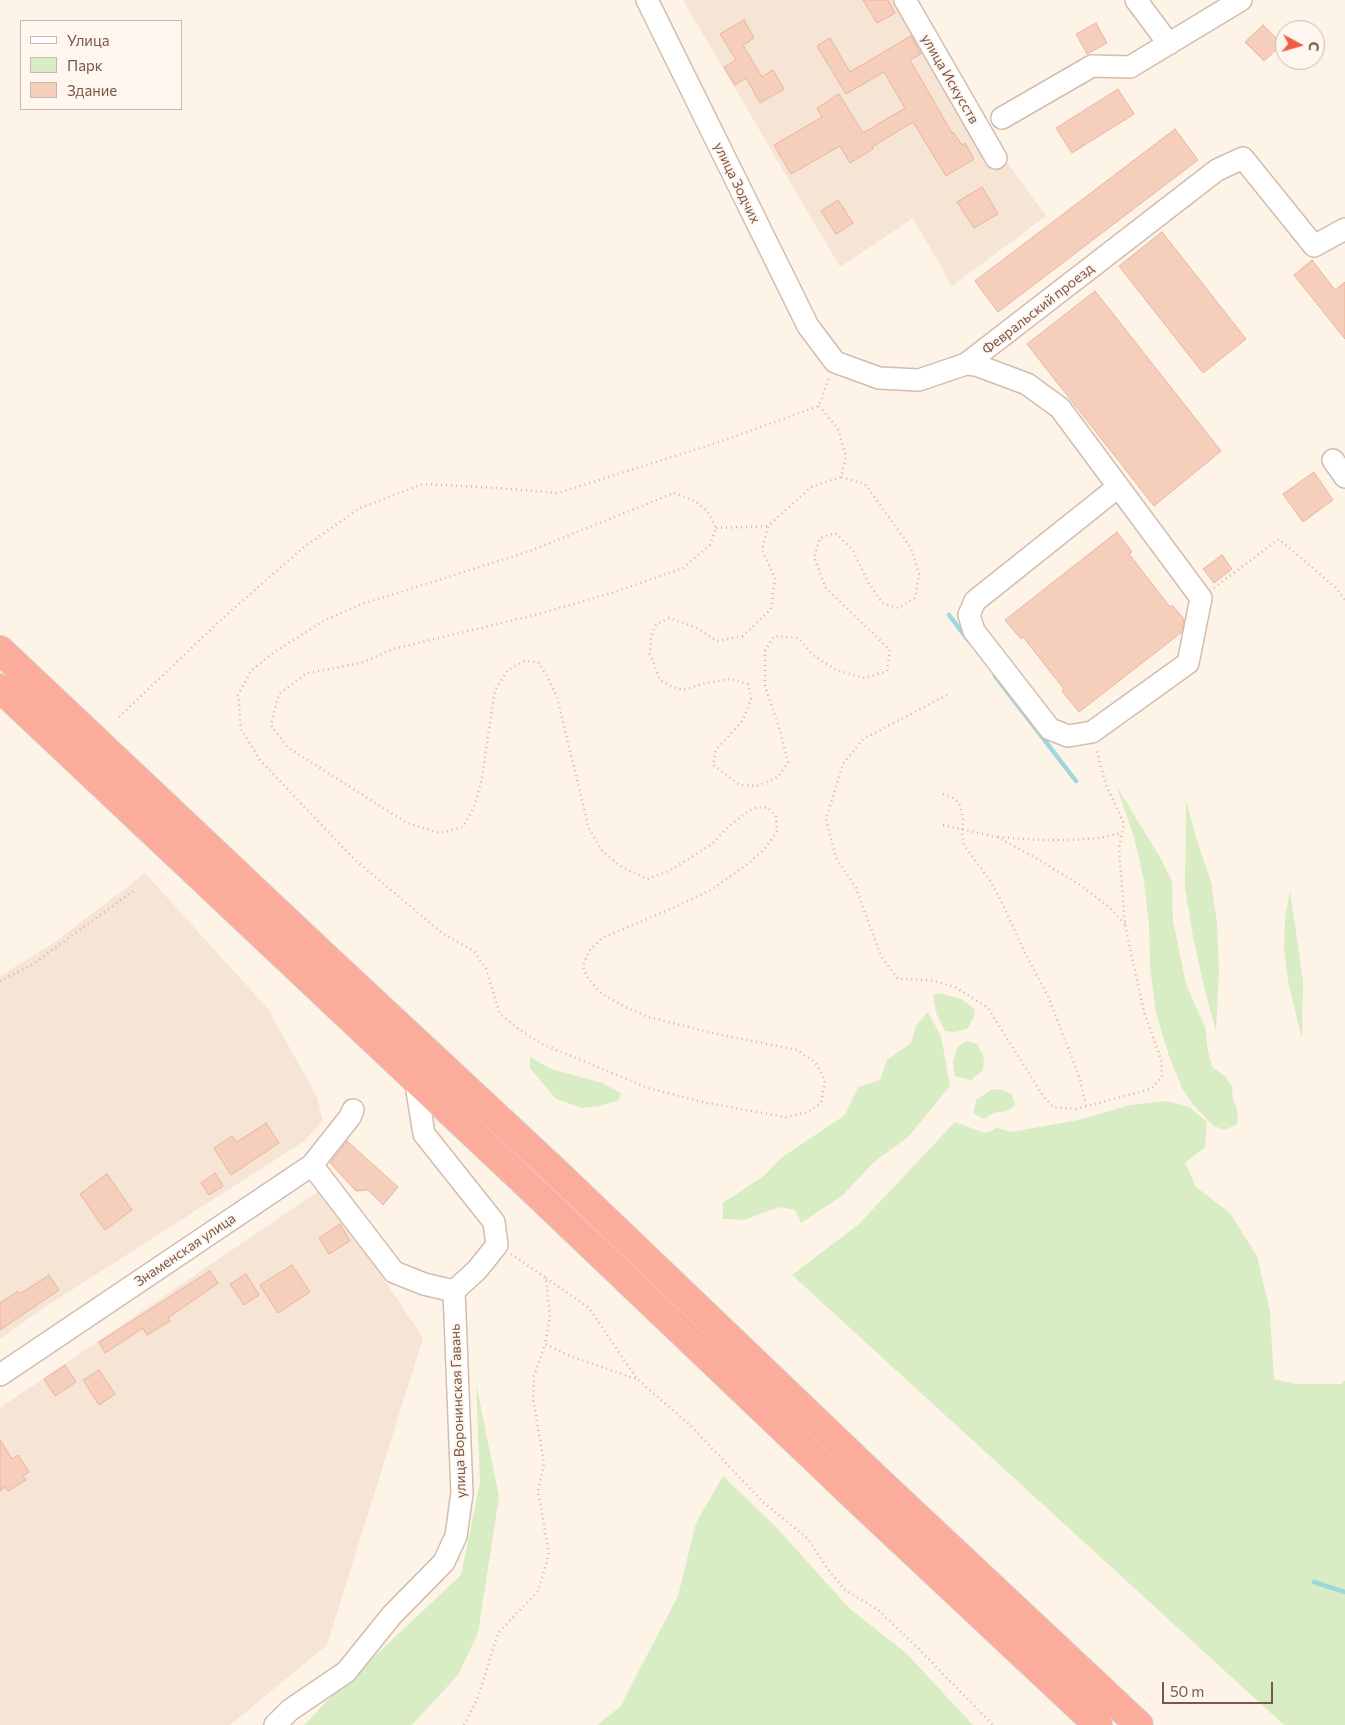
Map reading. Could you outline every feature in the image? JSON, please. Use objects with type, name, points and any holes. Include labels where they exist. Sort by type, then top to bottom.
[{"type":"highway","points":[[0,650],[321,954],[549,1165],[880,1482],[1139,1725]]},
{"type":"highway","points":[[0,688],[415,1078],[866,1508],[1098,1725]]},
{"type":"street","name":"улица Зодчих","points":[[647,0],[808,326],[835,362]]},
{"type":"street","name":"улица Искусств","points":[[905,0],[996,158]]},
{"type":"street","points":[[1136,0],[1169,44]]},
{"type":"street","points":[[1002,118],[1092,66],[1130,67],[1241,0]]},
{"type":"street","name":"Февральский проезд","points":[[835,362],[879,378],[919,380],[966,364],[1217,170],[1243,158],[1314,246],[1345,229]]},
{"type":"street","points":[[966,364],[976,365],[1027,384],[1060,408],[1201,598],[1188,663],[1092,732],[1068,736],[1050,728],[974,632],[969,615],[975,600],[1118,488]]},
{"type":"street","points":[[312,1165],[394,1272],[424,1284],[454,1291],[477,1270],[497,1245],[494,1222],[424,1134],[415,1078]]},
{"type":"street","name":"Знаменская улица","points":[[0,1374],[312,1165],[350,1117],[353,1110]]},
{"type":"street","name":"улица Воронинская Гавань","points":[[275,1725],[290,1710],[346,1672],[392,1615],[444,1562],[456,1536],[462,1493],[454,1291]]},
{"type":"path","points":[[819,406],[835,362]]},
{"type":"path","points":[[819,406],[838,430],[846,457],[841,477]]},
{"type":"path","points":[[119,717],[224,617],[304,547],[360,508],[423,484],[558,493],[719,442],[819,406]]},
{"type":"path","points":[[841,477],[865,484],[911,548],[919,574],[915,598],[899,608],[882,603],[868,582],[852,549],[835,533],[820,538],[814,557],[826,588],[890,650],[887,671],[865,678],[836,670],[813,655],[798,638],[774,636],[765,651],[765,686],[779,727],[788,762],[778,777],[758,786],[740,785],[713,765],[716,750],[743,720],[751,699],[748,684],[732,679],[706,683],[683,690],[672,687],[660,680],[650,654],[650,636],[656,624],[669,618],[695,627],[717,640],[743,636],[771,609],[775,578],[762,550],[768,526],[811,487],[841,477]]},
{"type":"path","points":[[674,493],[696,501],[708,512],[716,528],[710,545],[700,556],[683,568],[615,592],[539,614],[394,649],[360,663],[307,673],[279,694],[271,725],[288,747],[407,822],[440,833],[462,827],[474,807],[481,783],[495,690],[508,670],[524,661],[538,662],[557,697],[588,829],[603,852],[622,867],[646,879],[669,871],[711,845],[726,828],[744,814],[754,808],[767,807],[776,816],[777,831],[767,846],[749,863],[711,890],[602,938],[590,951],[583,966],[588,979],[601,993],[623,1006],[648,1017],[717,1034],[797,1050],[815,1062],[824,1080],[821,1103],[808,1112],[786,1117],[707,1103],[648,1088],[542,1044],[520,1030],[500,1014],[486,969],[474,951],[442,933],[354,859],[260,760],[241,729],[238,696],[251,671],[273,653],[333,616],[359,605],[530,551],[674,493]]},
{"type":"path","points":[[716,528],[768,526]]},
{"type":"path","points":[[1201,598],[1279,539],[1336,588],[1345,600]]},
{"type":"path","points":[[947,695],[863,739],[843,764],[826,819],[836,858],[856,888],[881,956],[898,979],[930,980],[955,987],[988,1008],[1043,1096],[1053,1107],[1076,1109],[1151,1089],[1162,1077],[1161,1059],[1144,1012],[1125,925],[1119,848],[1124,824],[1106,785],[1092,732]]},
{"type":"path","points":[[943,794],[952,797],[959,803],[963,818],[962,834],[964,845],[975,858],[1000,899],[1015,934],[1051,1003],[1080,1079],[1086,1106]]},
{"type":"path","points":[[943,825],[996,837],[1039,840],[1099,838],[1122,833]]},
{"type":"path","points":[[996,837],[1080,885],[1109,907],[1125,925]]},
{"type":"path","points":[[0,981],[32,964],[133,891]]},
{"type":"path","points":[[497,1245],[589,1308],[637,1380],[690,1425],[763,1502],[808,1539],[827,1568],[844,1589],[878,1610],[993,1725]]},
{"type":"path","points":[[464,1725],[478,1697],[498,1633],[538,1591],[549,1554],[538,1491],[544,1463],[533,1400],[534,1376],[545,1344],[550,1316],[546,1278]]},
{"type":"path","points":[[545,1344],[570,1356],[637,1380]]},
{"type":"shaded area","points":[[683,0],[894,0],[991,170],[1006,161],[1046,216],[952,286],[913,218],[840,267]]},
{"type":"shaded area","points":[[145,873],[268,1009],[317,1097],[323,1121],[303,1142],[42,1309],[0,1339],[0,976],[54,943]]},
{"type":"shaded area","points":[[323,1188],[423,1338],[327,1645],[230,1725],[0,1725],[0,1408]]},
{"type":"green space","points":[[1116,785],[1161,859],[1172,881],[1173,921],[1186,984],[1205,1027],[1212,1067],[1226,1077],[1232,1087],[1233,1100],[1238,1112],[1237,1124],[1225,1130],[1214,1126],[1193,1105],[1182,1088],[1169,1056],[1156,1013],[1150,967],[1149,925],[1144,881],[1134,837]]},
{"type":"green space","points":[[1186,800],[1196,838],[1211,882],[1217,923],[1219,972],[1216,1031],[1193,937],[1185,887]]},
{"type":"green space","points":[[1290,890],[1303,981],[1302,1039],[1289,986],[1284,949],[1285,918]]},
{"type":"green space","points":[[940,993],[961,999],[975,1009],[974,1017],[967,1029],[955,1032],[945,1031],[936,1013],[933,995]]},
{"type":"green space","points":[[928,1012],[941,1036],[950,1086],[908,1137],[874,1162],[843,1195],[801,1223],[795,1210],[779,1207],[744,1220],[723,1219],[723,1203],[765,1175],[781,1158],[845,1115],[858,1087],[880,1080],[887,1060],[911,1043],[916,1026]]},
{"type":"green space","points":[[966,1041],[977,1044],[984,1057],[983,1070],[971,1080],[955,1076],[953,1062],[957,1048]]},
{"type":"green space","points":[[530,1057],[551,1069],[602,1083],[621,1093],[619,1100],[600,1106],[582,1108],[556,1099],[530,1068]]},
{"type":"green space","points":[[999,1089],[1012,1094],[1015,1106],[1007,1111],[994,1113],[984,1119],[973,1113],[976,1100],[991,1090]]},
{"type":"green space","points":[[1166,1101],[1189,1107],[1207,1122],[1205,1147],[1185,1163],[1196,1187],[1230,1213],[1257,1256],[1270,1312],[1274,1379],[1296,1384],[1342,1384],[1345,1380],[1345,1725],[1284,1725],[792,1275],[859,1224],[955,1122],[985,1133],[997,1128],[1011,1132],[1079,1120],[1130,1105]]},
{"type":"green space","points":[[476,1383],[499,1497],[478,1633],[458,1675],[412,1725],[304,1725],[329,1699],[461,1575],[480,1482]]},
{"type":"green space","points":[[723,1476],[776,1527],[849,1608],[906,1653],[973,1725],[597,1725],[620,1707],[678,1596],[696,1523]]},
{"type":"building","points":[[863,0],[888,0],[895,13],[877,23]]},
{"type":"building","points":[[744,20],[754,38],[743,45],[762,77],[773,70],[784,89],[760,103],[746,78],[735,85],[724,67],[736,60],[720,34]]},
{"type":"building","points":[[1096,23],[1107,43],[1087,54],[1076,34]]},
{"type":"building","points":[[1263,25],[1275,37],[1275,51],[1264,61],[1245,42]]},
{"type":"building","points":[[911,36],[921,54],[910,60],[952,133],[962,145],[965,143],[974,159],[946,176],[913,122],[850,163],[840,146],[791,174],[774,145],[822,117],[817,108],[839,94],[863,133],[905,108],[884,72],[846,94],[817,46],[830,38],[850,72]]},
{"type":"building","points":[[1118,89],[1134,114],[1072,153],[1056,128]]},
{"type":"building","points":[[1175,129],[1198,160],[998,312],[975,281]]},
{"type":"building","points":[[982,187],[998,214],[974,228],[957,202]]},
{"type":"building","points":[[838,200],[853,223],[836,234],[821,211]]},
{"type":"building","points":[[1162,232],[1246,339],[1203,373],[1119,266]]},
{"type":"building","points":[[1312,260],[1335,290],[1345,282],[1345,339],[1294,275]]},
{"type":"building","points":[[1095,291],[1221,451],[1154,506],[1027,344]]},
{"type":"building","points":[[1314,472],[1333,500],[1303,522],[1283,494]]},
{"type":"building","points":[[1117,532],[1132,552],[1129,554],[1170,607],[1172,605],[1184,619],[1182,632],[1079,712],[1062,691],[1064,689],[1023,637],[1021,639],[1005,620]]},
{"type":"building","points":[[1222,555],[1232,569],[1214,583],[1203,569]]},
{"type":"building","points":[[266,1123],[279,1143],[231,1175],[214,1148],[232,1136],[237,1142]]},
{"type":"building","points":[[347,1141],[398,1187],[383,1205],[368,1190],[356,1191],[330,1163]]},
{"type":"building","points":[[215,1173],[223,1186],[209,1195],[201,1183]]},
{"type":"building","points":[[107,1174],[132,1210],[105,1230],[80,1194]]},
{"type":"building","points":[[340,1224],[350,1241],[329,1254],[319,1238]]},
{"type":"building","points":[[292,1265],[310,1292],[278,1313],[260,1285]]},
{"type":"building","points":[[210,1271],[218,1283],[168,1318],[170,1321],[147,1335],[143,1328],[105,1353],[99,1342]]},
{"type":"building","points":[[246,1274],[259,1295],[244,1305],[230,1284]]},
{"type":"building","points":[[49,1275],[59,1290],[0,1330],[0,1303],[18,1291],[20,1294]]},
{"type":"building","points":[[65,1365],[76,1382],[55,1396],[44,1379]]},
{"type":"building","points":[[99,1370],[115,1394],[99,1405],[83,1380]]},
{"type":"building","points":[[0,1440],[12,1459],[18,1455],[29,1472],[23,1476],[26,1480],[8,1491],[5,1487],[0,1491]]},
{"type":"waterway","points":[[949,615],[968,640]]},
{"type":"waterway","points":[[995,676],[1076,781]]},
{"type":"waterway","points":[[1314,1582],[1345,1592]]}]
